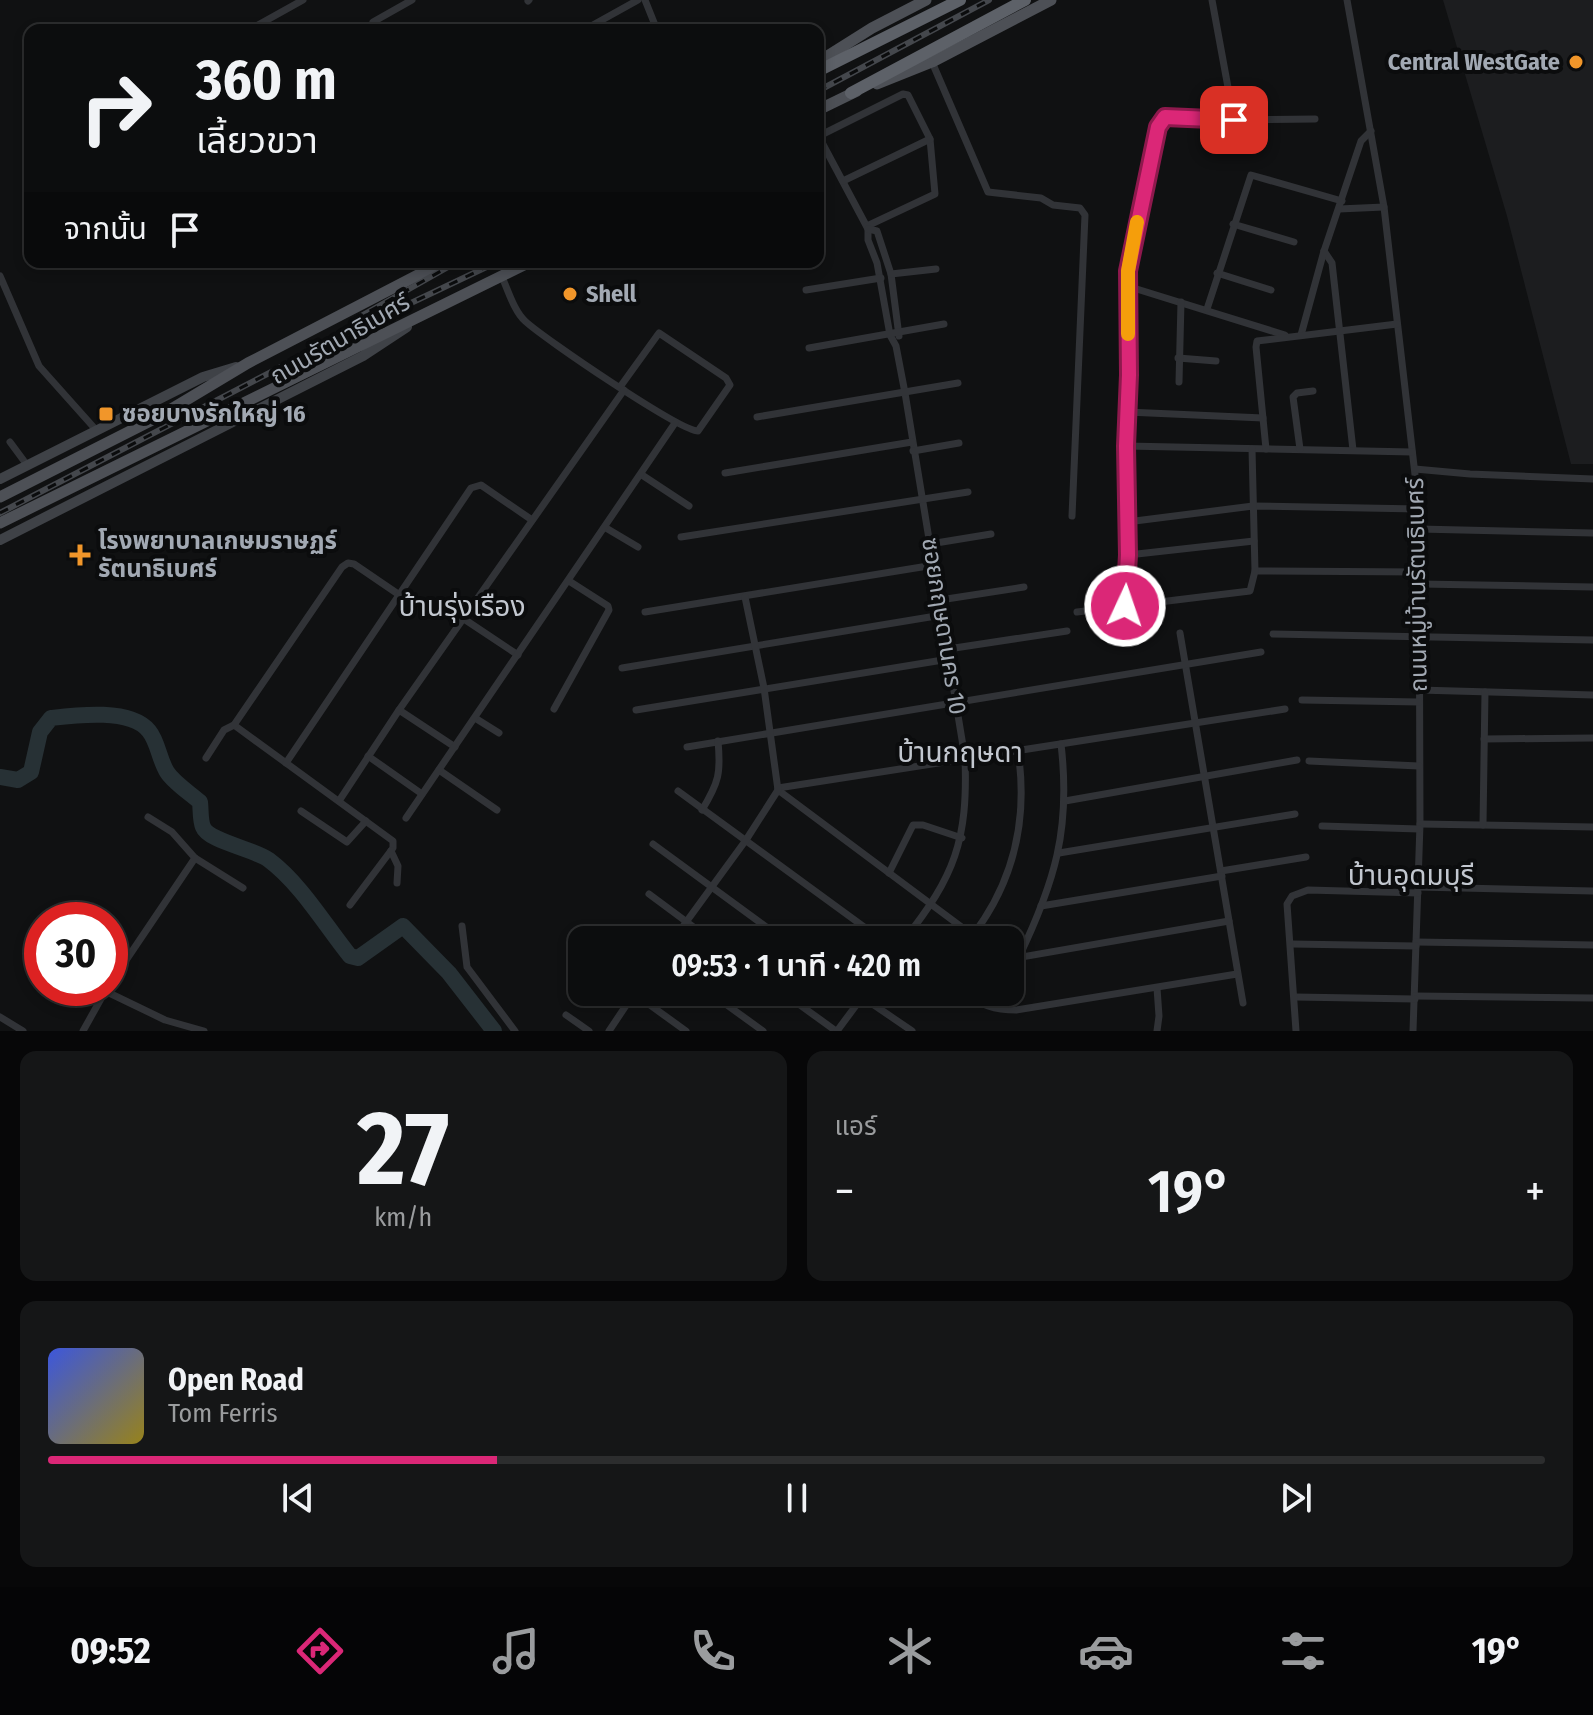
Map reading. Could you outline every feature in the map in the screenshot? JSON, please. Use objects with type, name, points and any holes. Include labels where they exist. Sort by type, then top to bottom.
[{"type":"highway","points":[[824,68],[960,0]]},
{"type":"highway","points":[[851,93],[1029,4]]},
{"type":"main road","points":[[824,58],[911,0]]},
{"type":"main road","points":[[872,28],[926,0]]},
{"type":"main road","points":[[824,107],[851,93],[932,62],[1029,4],[1051,0]]},
{"type":"main road","name":"ถนนรัตนาธิเบศร์","points":[[0,497],[158,417],[248,363],[431,268]]},
{"type":"main road","name":"ถนนรัตนาธิเบศร์","points":[[0,523],[519,268]]},
{"type":"main road","name":"ถนนรัตนาธิเบศร์","points":[[0,540],[363,356],[422,317]]},
{"type":"main road","name":"ถนนรัตนาธิเบศร์","points":[[0,479],[203,377],[248,363]]},
{"type":"street","points":[[260,24],[303,0]]},
{"type":"street","points":[[373,22],[412,0]]},
{"type":"street","points":[[602,24],[638,0]]},
{"type":"street","points":[[645,0],[655,24]]},
{"type":"street","points":[[1029,4],[1059,0]]},
{"type":"street","points":[[1212,0],[1234,120]]},
{"type":"street","name":"ถนนหมู่บ้านรัตนธิเบศร์","points":[[1347,0],[1384,207],[1419,509],[1419,826],[1413,1031]]},
{"type":"street","points":[[932,62],[988,192],[1041,198],[1053,205],[1080,208],[1085,215],[1072,516]]},
{"type":"street","points":[[824,132],[905,93],[930,139],[935,194],[868,227]]},
{"type":"street","points":[[1125,606],[1128,555],[1127,286],[1133,242],[1159,122],[1165,117],[1315,119]]},
{"type":"street","points":[[1301,335],[1324,251],[1361,141],[1371,131]]},
{"type":"street","points":[[843,181],[930,139]]},
{"type":"street","name":"ซอยกฤษดานคร 10","points":[[824,146],[868,227],[868,240],[895,334]]},
{"type":"street","points":[[1207,309],[1251,175],[1341,205],[1384,207]]},
{"type":"street","points":[[1233,224],[1294,242]]},
{"type":"street","name":"ซอยกฤษดานคร 10","points":[[868,227],[877,231],[891,274],[896,346],[965,758],[967,798],[962,838],[952,867],[932,905],[915,926]]},
{"type":"street","points":[[1324,251],[1332,263],[1353,450]]},
{"type":"street","points":[[891,274],[936,269]]},
{"type":"street","points":[[1217,273],[1271,290]]},
{"type":"street","points":[[0,276],[39,366],[97,431]]},
{"type":"street","points":[[339,801],[622,388],[655,335],[664,334],[726,378],[730,385],[698,431],[675,423],[622,388],[522,319],[502,277]]},
{"type":"street","points":[[806,290],[881,278]]},
{"type":"street","points":[[1127,286],[1290,336]]},
{"type":"street","points":[[1179,382],[1181,302]]},
{"type":"street","points":[[809,348],[944,324]]},
{"type":"street","points":[[1266,449],[1256,343],[1261,339],[1397,324]]},
{"type":"street","points":[[1178,358],[1216,361]]},
{"type":"street","points":[[757,417],[958,383]]},
{"type":"street","points":[[1300,449],[1293,397],[1297,393],[1313,391]]},
{"type":"street","points":[[1127,412],[1263,418]]},
{"type":"street","points":[[406,818],[675,423]]},
{"type":"street","points":[[10,442],[27,465]]},
{"type":"street","points":[[725,473],[959,443]]},
{"type":"street","points":[[1126,446],[1412,452]]},
{"type":"street","points":[[1077,612],[1245,593],[1253,587],[1252,449]]},
{"type":"street","points":[[1415,469],[1593,479]]},
{"type":"street","points":[[642,475],[689,506]]},
{"type":"street","points":[[286,763],[471,488],[476,484],[532,520]]},
{"type":"street","points":[[681,537],[968,492]]},
{"type":"street","points":[[1127,522],[1253,506],[1419,509]]},
{"type":"street","points":[[606,528],[638,547]]},
{"type":"street","points":[[1419,529],[1593,533]]},
{"type":"street","points":[[930,544],[991,534]]},
{"type":"street","points":[[1128,555],[1254,541]]},
{"type":"street","points":[[206,758],[224,730],[234,725],[342,567],[348,563],[354,564],[398,594]]},
{"type":"street","points":[[645,612],[934,565]]},
{"type":"street","points":[[1255,571],[1419,572]]},
{"type":"street","points":[[554,709],[609,610],[608,606],[569,581]]},
{"type":"street","points":[[1419,584],[1593,587]]},
{"type":"street","points":[[940,600],[1024,587]]},
{"type":"street","points":[[683,926],[746,840],[778,789],[764,688],[745,597]]},
{"type":"street","points":[[622,668],[942,615]]},
{"type":"street","points":[[464,619],[518,655]]},
{"type":"street","points":[[948,649],[1067,631]]},
{"type":"street","points":[[1180,633],[1243,1003]]},
{"type":"street","points":[[1273,634],[1593,640]]},
{"type":"street","points":[[687,747],[1261,652]]},
{"type":"street","points":[[636,710],[949,659]]},
{"type":"street","points":[[1419,690],[1593,695]]},
{"type":"street","points":[[1483,825],[1485,692]]},
{"type":"street","points":[[1302,700],[1419,702]]},
{"type":"street","points":[[778,789],[1285,709]]},
{"type":"street","points":[[399,710],[455,747]]},
{"type":"street","points":[[475,718],[499,733]]},
{"type":"street","points":[[234,725],[393,841],[391,851],[350,905]]},
{"type":"street","points":[[1484,739],[1593,738]]},
{"type":"street","points":[[702,810],[720,775],[718,741]]},
{"type":"street","points":[[1024,939],[1041,906],[1059,853],[1065,801],[1061,744]]},
{"type":"street","points":[[983,926],[1001,888],[1018,840],[1023,799],[1018,751]]},
{"type":"street","points":[[368,756],[422,794]]},
{"type":"street","points":[[1065,801],[1297,760]]},
{"type":"street","points":[[1309,761],[1419,766]]},
{"type":"street","points":[[439,770],[497,810]]},
{"type":"street","points":[[778,789],[960,926]]},
{"type":"street","points":[[678,791],[863,926]]},
{"type":"street","points":[[301,811],[347,842],[366,821]]},
{"type":"street","points":[[1059,853],[1295,814]]},
{"type":"street","points":[[148,817],[172,832],[195,858],[243,888]]},
{"type":"street","points":[[889,873],[913,825],[923,825],[962,838]]},
{"type":"street","points":[[1322,826],[1593,827]]},
{"type":"street","points":[[653,844],[765,926]]},
{"type":"street","points":[[391,851],[398,866],[397,883]]},
{"type":"street","points":[[1041,906],[1306,857]]},
{"type":"street","points":[[128,957],[195,858]]},
{"type":"street","points":[[1296,1031],[1287,904],[1292,896],[1308,890],[1593,891]]},
{"type":"street","points":[[649,894],[692,926]]},
{"type":"street","points":[[1024,957],[1229,921]]},
{"type":"street","points":[[462,926],[467,967],[515,1031]]},
{"type":"street","points":[[1292,944],[1593,945]]},
{"type":"street","points":[[987,1006],[1016,1010],[1237,974]]},
{"type":"street","points":[[1157,988],[1157,1031]]},
{"type":"street","points":[[1295,997],[1593,998]]},
{"type":"street","points":[[128,1000],[165,1020],[204,1031]]},
{"type":"street","points":[[83,1031],[97,1006]]},
{"type":"street","points":[[609,1031],[624,1006]]},
{"type":"street","points":[[652,1006],[686,1031]]},
{"type":"street","points":[[728,1006],[763,1031]]},
{"type":"street","points":[[801,1006],[836,1031],[853,1006]]},
{"type":"street","points":[[878,1006],[912,1031]]},
{"type":"street","points":[[566,1015],[589,1031]]},
{"type":"street","points":[[0,1017],[23,1031]]},
{"type":"shaded area","points":[[1443,0],[1593,0],[1593,464],[1571,464],[1507,216]]},
{"type":"waterway","points":[[0,777],[18,780],[31,772],[40,732],[51,718],[103,715],[141,724],[152,735],[170,776],[200,802],[202,824],[207,832],[262,856],[281,870],[350,956],[358,958],[403,926],[449,973],[494,1031]]},
{"type":"railway","points":[[824,88],[989,0]]},
{"type":"railway","points":[[354,320],[446,268]]},
{"type":"railway","points":[[0,513],[327,343],[484,268]]},
{"type":"slow traffic","points":[[1128,334],[1128,271],[1137,222]]},
{"type":"place","name":"Central WestGate","points":[[1576,62]]},
{"type":"place","name":"Shell","points":[[570,294]]},
{"type":"place","name":"ซอยบางรักใหญ่ 16","points":[[106,414]]},
{"type":"place","name":"โรงพยาบาลเกษมราษฏร์ รัตนาธิเบศร์","points":[[80,555]]},
{"type":"district","name":"บ้านรุ่งเรือง","points":[[462,606]]},
{"type":"district","name":"บ้านกฤษดา","points":[[960,752]]},
{"type":"district","name":"บ้านอุดมบุรี","points":[[1411,875]]},
{"type":"route","points":[[1125,606],[1128,555],[1128,271],[1159,122],[1165,117],[1234,120]]}]
